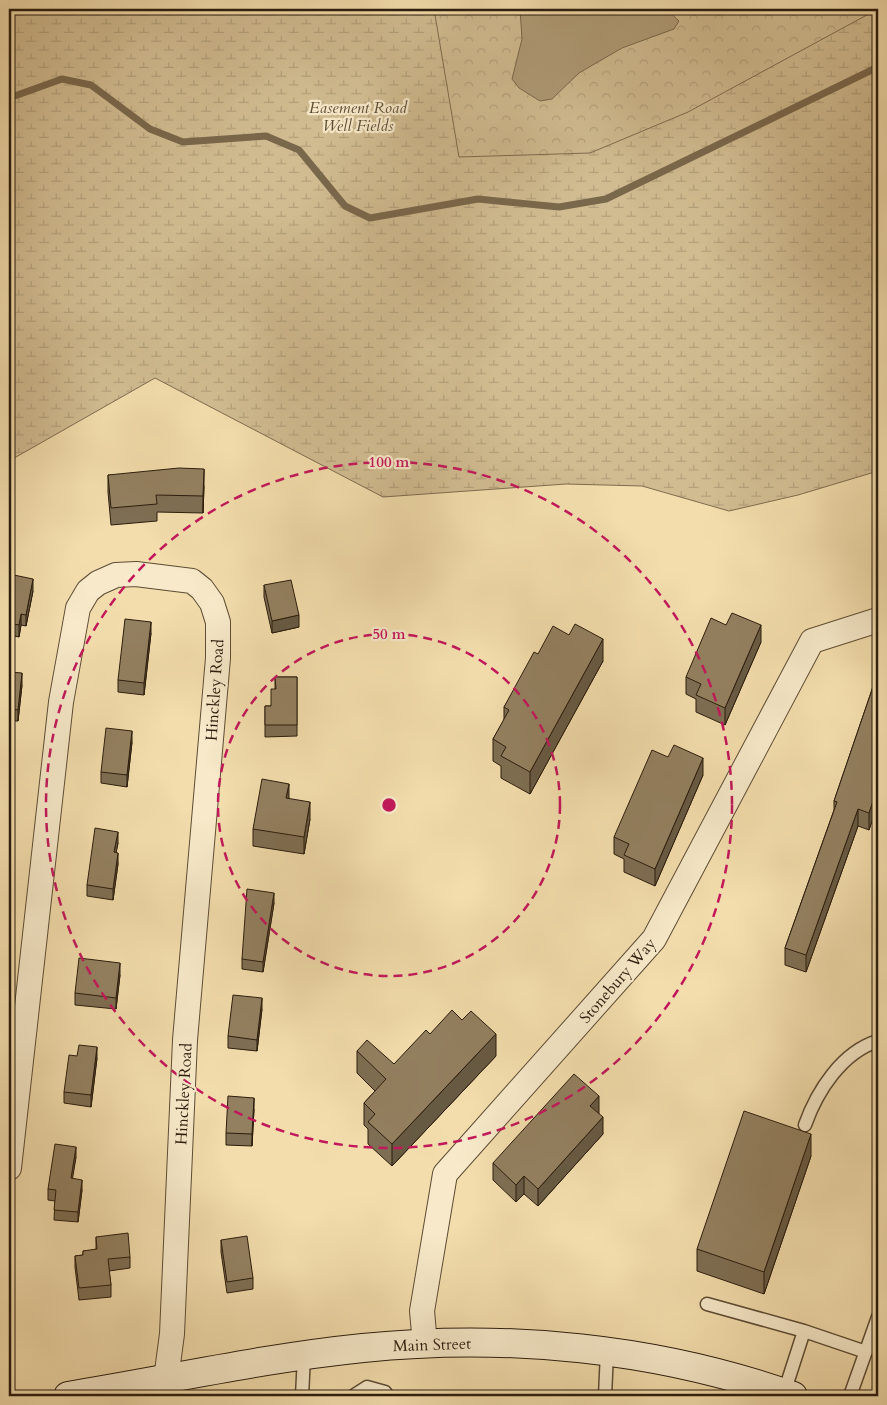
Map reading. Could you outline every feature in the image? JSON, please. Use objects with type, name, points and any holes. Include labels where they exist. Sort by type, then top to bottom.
[{"type":"main road","name":"Main Street","points":[[68,1396],[362,1348],[482,1343],[607,1352],[714,1373],[789,1395]]},
{"type":"street","name":"Hinckley Road","points":[[9,1168],[60,702],[78,608],[88,591],[98,583],[116,575],[136,574],[192,581],[202,589],[212,602],[218,622],[218,658],[185,1040],[172,1334],[166,1380]]},
{"type":"street","name":"Stonebury Way","points":[[426,1344],[422,1311],[445,1174],[654,939],[812,641],[878,620]]},
{"type":"lane","points":[[805,1125],[812,1105],[834,1072],[860,1050],[878,1041]]},
{"type":"lane","points":[[707,1304],[804,1331],[866,1352]]},
{"type":"lane","points":[[850,1396],[878,1317]]},
{"type":"lane","points":[[789,1395],[804,1331]]},
{"type":"lane","points":[[605,1396],[607,1352]]},
{"type":"lane","points":[[302,1396],[304,1356]]},
{"type":"lane","points":[[352,1396],[367,1387],[385,1392],[388,1396]]},
{"type":"green space","name":"Easement Road Well Fields","points":[[9,9],[878,9],[878,162],[485,181]]},
{"type":"green space","points":[[9,9],[434,9],[459,157],[590,153],[688,112],[878,9],[878,471],[798,495],[729,511],[642,486],[566,484],[383,497],[155,378],[9,461]]},
{"type":"shaded area","points":[[520,9],[666,9],[679,21],[674,29],[622,48],[579,73],[552,99],[540,101],[519,88],[512,79],[522,39]]},
{"type":"building","points":[[179,468],[204,469],[203,496],[156,495],[157,504],[111,508],[108,475]]},
{"type":"building","points":[[9,574],[33,579],[26,615],[21,614],[19,625],[9,623]]},
{"type":"building","points":[[291,580],[299,615],[272,621],[264,585]]},
{"type":"building","points":[[732,613],[761,625],[725,708],[696,695],[701,684],[686,677],[711,618],[726,625]]},
{"type":"building","points":[[125,619],[151,622],[144,683],[118,680]]},
{"type":"building","points":[[575,624],[603,639],[530,772],[501,756],[506,747],[493,739],[509,710],[504,707],[534,652],[538,654],[553,626],[569,635]]},
{"type":"building","points":[[9,672],[22,673],[18,710],[12,709],[10,721],[9,721]]},
{"type":"building","points":[[878,672],[878,786],[869,813],[858,809],[806,955],[785,948],[837,802],[834,801]]},
{"type":"building","points":[[275,677],[297,677],[297,725],[265,725],[265,706],[271,706],[271,689],[276,689]]},
{"type":"building","points":[[106,728],[132,731],[127,775],[101,772]]},
{"type":"building","points":[[674,745],[703,758],[655,869],[624,855],[629,844],[614,837],[652,750],[668,757]]},
{"type":"building","points":[[262,779],[289,784],[286,798],[310,802],[304,837],[253,829]]},
{"type":"building","points":[[95,828],[118,832],[114,852],[118,853],[113,889],[87,885]]},
{"type":"building","points":[[247,889],[274,893],[263,962],[242,959]]},
{"type":"building","points":[[79,958],[120,963],[116,998],[75,993]]},
{"type":"building","points":[[233,995],[262,998],[257,1040],[228,1036]]},
{"type":"building","points":[[452,1010],[462,1020],[471,1011],[496,1034],[392,1144],[368,1122],[375,1114],[364,1103],[386,1079],[357,1051],[367,1040],[394,1064],[426,1030],[430,1034]]},
{"type":"building","points":[[79,1045],[97,1047],[91,1095],[64,1092],[69,1055],[77,1056]]},
{"type":"building","points":[[574,1074],[599,1096],[590,1106],[603,1117],[538,1189],[524,1176],[516,1185],[493,1163]]},
{"type":"building","points":[[228,1096],[254,1098],[252,1134],[226,1133]]},
{"type":"building","points":[[744,1111],[811,1134],[764,1272],[697,1249]]},
{"type":"building","points":[[55,1144],[76,1147],[71,1178],[82,1180],[78,1212],[54,1210],[56,1190],[48,1189]]},
{"type":"building","points":[[128,1233],[130,1257],[108,1259],[111,1285],[79,1288],[75,1256],[83,1255],[83,1251],[97,1249],[96,1237]]},
{"type":"building","points":[[247,1236],[253,1278],[227,1282],[221,1240]]},
{"type":"waterway","points":[[9,98],[62,79],[91,85],[150,129],[183,142],[266,136],[299,150],[345,206],[370,218],[478,199],[559,207],[606,199],[878,67]]}]
